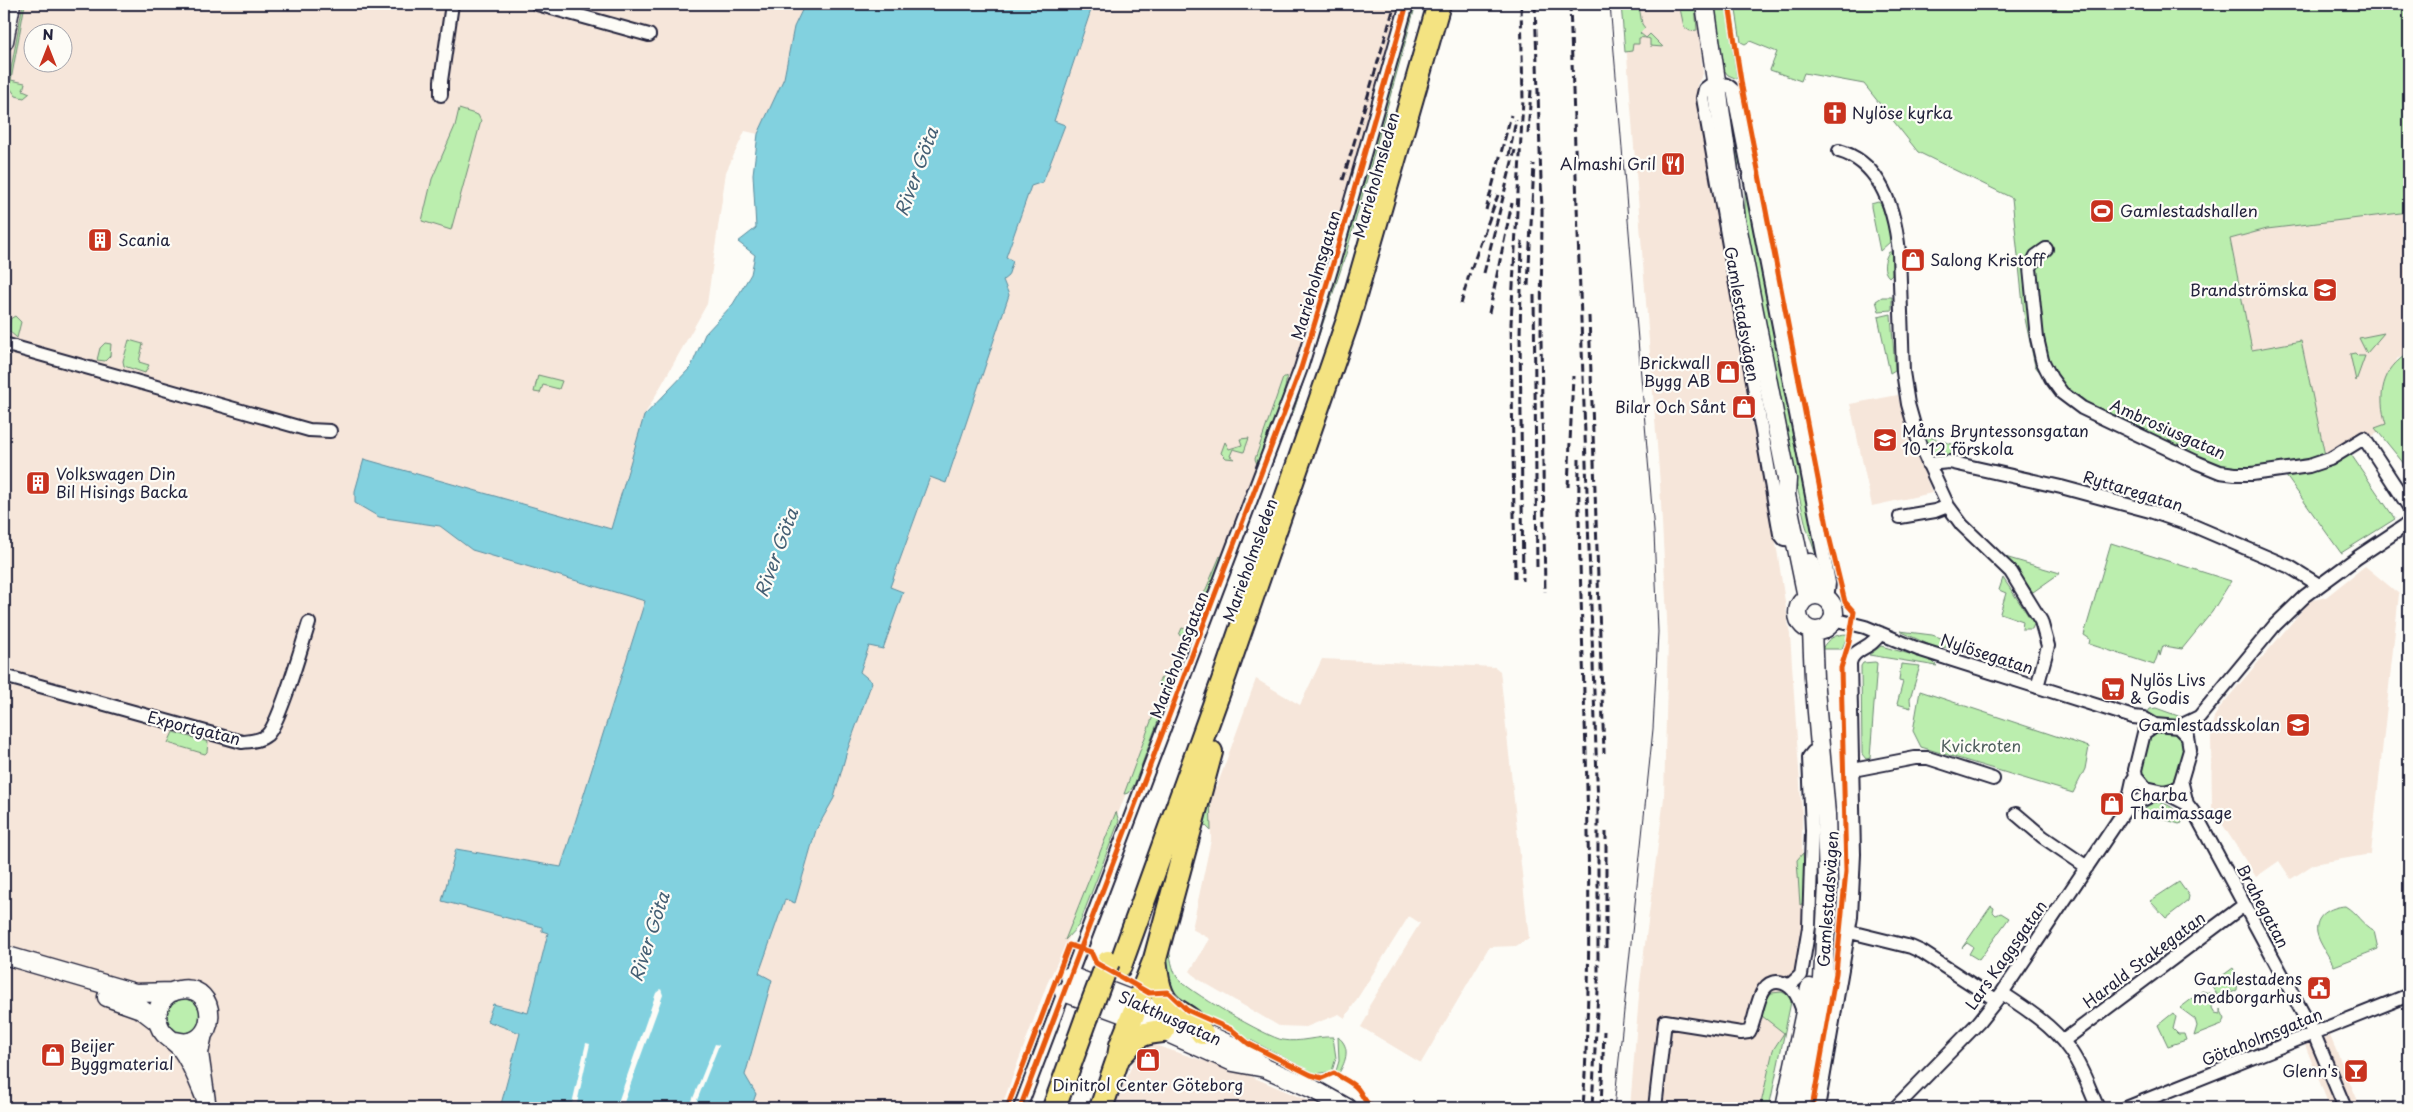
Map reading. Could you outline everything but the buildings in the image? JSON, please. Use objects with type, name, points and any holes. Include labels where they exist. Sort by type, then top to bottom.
[{"type":"highway","name":"Marieholmsleden","points":[[1114,964],[1321,359],[1364,218],[1424,4]]},
{"type":"highway","name":"Marieholmsleden","points":[[1054,1108],[1094,1019],[1225,675],[1348,320],[1439,4]]},
{"type":"highway","points":[[1100,1108],[1134,1009],[1155,958],[1221,716],[1225,675]]},
{"type":"highway","points":[[1155,958],[1165,1000],[1171,1007],[1194,1020],[1202,1033]]},
{"type":"highway","name":"Marieholmsleden","points":[[1069,1108],[1094,1019]]},
{"type":"highway","points":[[1119,1056],[1139,1036],[1162,1031]]},
{"type":"street","points":[[4,41],[11,4]]},
{"type":"street","points":[[441,95],[441,81],[452,4]]},
{"type":"street","points":[[537,4],[649,35]]},
{"type":"street","name":"Marieholmsgatan","points":[[1020,1108],[1301,368],[1332,269],[1407,4]]},
{"type":"street","name":"Gamlestadsvägen","points":[[1705,4],[1731,187],[1786,479],[1786,495],[1807,598]]},
{"type":"street","name":"Gamlestadsvägen","points":[[1796,540],[1784,539],[1780,534],[1703,98],[1705,89],[1716,83],[1726,84],[1733,90],[1828,580],[1826,598]]},
{"type":"street","points":[[1839,151],[1855,157],[1872,172],[1882,188],[1893,217],[1899,252],[1903,372],[1908,404],[1928,464],[1948,506],[1962,525],[2011,572],[2041,621],[2048,646],[2037,687]]},
{"type":"street","points":[[1731,187],[1747,163]]},
{"type":"street","name":"Ambrosiusgatan","points":[[2046,249],[2036,256],[2030,268],[2037,338],[2042,360],[2051,378],[2070,401],[2220,472],[2252,474],[2309,466],[2330,459],[2364,438],[2409,507]]},
{"type":"street","points":[[4,344],[309,430],[330,431]]},
{"type":"street","name":"Ryttaregatan","points":[[1928,464],[1949,462],[2122,502],[2194,526],[2233,542],[2290,567],[2319,585]]},
{"type":"street","name":"Gamlestadsvägen","points":[[1786,479],[1793,492],[1813,575],[1826,598]]},
{"type":"street","points":[[1900,517],[1935,511],[1948,506]]},
{"type":"street","points":[[2127,807],[2161,792],[2176,789],[2181,780],[2190,743],[2199,718],[2275,625],[2319,585],[2409,523]]},
{"type":"street","points":[[1816,595],[1826,598],[1833,606],[1833,619],[1825,629],[1812,630],[1802,625],[1798,614],[1799,606],[1807,598],[1816,595]]},
{"type":"street","name":"Nylösegatan","points":[[1833,619],[1880,633],[1918,649],[2037,687],[2133,717],[2144,718],[2155,725]]},
{"type":"street","name":"Exportgatan","points":[[4,676],[242,742],[254,741],[265,737],[275,722],[309,622]]},
{"type":"street","name":"Gamlestadsvägen","points":[[1789,986],[1800,975],[1819,884],[1826,814],[1819,750],[1812,630]]},
{"type":"street","name":"Gamlestadsvägen","points":[[1818,1108],[1850,932],[1854,854],[1851,659],[1854,654],[1874,643],[1880,633]]},
{"type":"street","points":[[2133,717],[2143,736]]},
{"type":"street","points":[[2161,792],[2146,788],[2136,776],[2135,770],[2143,736],[2155,725],[2178,727],[2199,718]]},
{"type":"street","points":[[2178,727],[2185,732],[2190,743]]},
{"type":"street","points":[[1853,770],[1915,758],[1928,758],[1993,779]]},
{"type":"street","name":"Lars Kaggsgatan","points":[[1895,1108],[1919,1086],[1999,997],[2127,807],[2133,780],[2136,776]]},
{"type":"street","name":"Brahegatan","points":[[2181,780],[2187,804],[2197,817],[2314,1034],[2345,1108]]},
{"type":"street","name":"Brahegatan","points":[[2161,792],[2187,804]]},
{"type":"street","points":[[2016,814],[2043,837],[2087,867]]},
{"type":"street","name":"Gamlestadsvägen","points":[[1801,1108],[1822,979],[1826,912],[1819,884]]},
{"type":"street","name":"Harald Stakegatan","points":[[2063,1041],[2244,904]]},
{"type":"street","name":"Gamlestadsvägen","points":[[1785,1108],[1826,912]]},
{"type":"street","points":[[1850,932],[1911,947],[1999,997],[2021,1006],[2063,1041],[2071,1052],[2098,1108]]},
{"type":"street","points":[[4,955],[135,993],[193,991],[206,1002],[210,1018],[203,1034],[199,1053],[206,1102]]},
{"type":"street","points":[[4,966],[141,1009],[158,1022],[164,1033],[175,1041],[188,1060],[206,1102]]},
{"type":"street","points":[[1656,1108],[1664,1021],[1741,1033],[1749,1032],[1754,1024],[1759,997],[1763,990],[1775,983],[1789,986],[1800,1000],[1804,1014]]},
{"type":"street","name":"Slakthusgatan","points":[[1067,984],[1202,1033],[1239,1049],[1265,1068],[1313,1089],[1347,1108]]},
{"type":"street","points":[[158,1022],[160,1004],[173,992]]},
{"type":"street","name":"Götaholmsgatan","points":[[2126,1108],[2409,995]]},
{"type":"street","name":"Slakthusgatan","points":[[1134,1009],[1162,1031],[1232,1062],[1265,1068]]},
{"type":"street","points":[[175,1041],[190,1042],[203,1034]]},
{"type":"street","name":"Gamlestadsvägen","points":[[1779,1108],[1790,1079]]},
{"type":"shaded area","points":[[4,4],[805,4],[794,27],[784,78],[758,134],[745,131],[726,172],[707,304],[644,416],[611,529],[364,459],[355,491],[355,503],[379,517],[440,526],[472,550],[645,601],[561,867],[456,849],[548,933],[528,1013],[493,1004],[487,1020],[520,1033],[500,1108],[4,1108]]},
{"type":"shaded area","points":[[1093,4],[1404,4],[1315,314],[1232,537],[1193,632],[1182,650],[1073,929],[1047,984],[1001,1108],[751,1108],[756,1094],[745,1075],[772,980],[758,974],[785,899],[795,903],[816,830],[834,798],[847,751],[872,682],[860,672],[869,645],[883,648],[903,592],[890,587],[930,476],[946,482],[1009,295],[1003,280],[1013,261],[1006,258],[1031,186],[1065,126],[1054,121]]},
{"type":"shaded area","points":[[1623,4],[1696,4],[1703,74],[1697,85],[1700,107],[1756,414],[1790,634],[1802,815],[1802,936],[1792,997],[1762,1016],[1784,1033],[1773,1050],[1760,1108],[1630,1108],[1640,983],[1664,798],[1668,638],[1660,484]]},
{"type":"shaded area","name":"Brandströmska","points":[[2409,212],[2409,353],[2397,359],[2382,405],[2387,427],[2327,465],[2301,342],[2252,350],[2230,239],[2267,229]]},
{"type":"shaded area","name":"Måns Bryntessonsgatan 10-12 förskola","points":[[1898,395],[1906,426],[1932,493],[1872,506],[1850,404]]},
{"type":"shaded area","name":"Gamlestadsskolan","points":[[2365,566],[2399,594],[2371,854],[2314,864],[2291,879],[2279,861],[2256,877],[2212,808],[2211,733],[2214,717],[2221,706],[2310,601],[2326,597]]},
{"type":"shaded area","points":[[1322,659],[1495,667],[1500,671],[1529,938],[1516,946],[1489,947],[1421,1063],[1361,1027],[1368,1015],[1369,1006],[1420,923],[1409,916],[1345,1018],[1339,1014],[1306,1027],[1279,1026],[1198,979],[1190,971],[1210,939],[1192,929],[1211,840],[1210,788],[1217,786],[1256,679],[1300,705]]},
{"type":"shaded area","points":[[2330,1036],[2361,1108],[2330,1108],[2305,1045]]},
{"type":"shaded area","points":[[1142,1041],[1245,1074],[1326,1108],[1114,1108]]},
{"type":"green space","points":[[23,4],[25,4],[11,80],[25,83],[23,90],[30,93],[24,98],[16,96],[8,85]]},
{"type":"green space","points":[[1414,4],[1416,4],[1346,254],[1293,413],[1322,322]]},
{"type":"green space","points":[[1621,4],[1639,6],[1642,24],[1645,28],[1640,33],[1646,38],[1639,38],[1639,44],[1633,44],[1632,51],[1625,52]]},
{"type":"green space","points":[[1679,4],[1695,4],[1697,30],[1690,31],[1684,27]]},
{"type":"green space","points":[[1714,4],[1726,4],[1737,79],[1728,75],[1724,70]]},
{"type":"green space","points":[[1735,4],[2409,4],[2409,212],[2267,229],[2230,239],[2252,350],[2301,341],[2327,465],[2350,453],[2395,519],[2341,553],[2286,476],[2243,481],[2221,477],[2065,404],[2035,366],[2024,314],[2012,198],[1918,152],[1864,84],[1804,73],[1801,81],[1770,70],[1777,52],[1750,41],[1745,44],[1741,42]]},
{"type":"green space","points":[[1650,34],[1663,47],[1650,46],[1650,39],[1646,38]]},
{"type":"green space","points":[[1728,93],[1741,158],[1737,170],[1726,95]]},
{"type":"green space","points":[[459,109],[478,115],[481,121],[451,230],[422,221],[432,179],[455,126]]},
{"type":"green space","points":[[1747,187],[1820,560],[1818,561],[1806,526],[1791,460],[1745,225],[1745,188]]},
{"type":"green space","points":[[1878,202],[1881,204],[1886,218],[1890,237],[1890,242],[1880,251],[1871,207],[1871,204]]},
{"type":"green space","points":[[1889,252],[1892,252],[1892,274],[1889,277],[1885,272],[1884,265]]},
{"type":"green space","points":[[1882,297],[1892,297],[1892,310],[1879,311],[1876,301]]},
{"type":"green space","points":[[1891,314],[1895,370],[1890,373],[1878,317]]},
{"type":"green space","points":[[15,316],[21,322],[17,338],[9,331],[10,319]]},
{"type":"green space","points":[[2384,333],[2367,353],[2359,338]]},
{"type":"green space","points":[[129,340],[143,344],[139,362],[149,365],[145,373],[124,366],[123,361]]},
{"type":"green space","points":[[105,343],[111,344],[110,356],[105,361],[97,360],[100,348]]},
{"type":"green space","points":[[2355,353],[2358,356],[2365,356],[2356,381],[2350,354]]},
{"type":"green space","points":[[2409,353],[2409,470],[2375,428],[2386,424],[2383,414],[2382,393],[2387,375],[2400,359]]},
{"type":"green space","points":[[538,375],[562,381],[559,389],[543,385],[540,393],[534,392]]},
{"type":"green space","points":[[1286,376],[1280,405],[1257,464],[1255,459],[1283,378]]},
{"type":"green space","points":[[1926,436],[1968,449],[1965,460],[1933,452],[1923,437]]},
{"type":"green space","points":[[1249,438],[1244,452],[1233,449],[1230,456],[1235,459],[1226,458],[1221,453],[1225,442],[1229,449],[1242,445],[1240,439]]},
{"type":"green space","points":[[2111,543],[2231,581],[2212,612],[2182,649],[2163,646],[2160,656],[2159,651],[2154,665],[2089,644],[2090,639],[2084,635]]},
{"type":"green space","points":[[1220,556],[1222,558],[1199,613],[1198,608]]},
{"type":"green space","points":[[2005,557],[2060,573],[2033,592]]},
{"type":"green space","points":[[2003,578],[2034,624],[2032,629],[2022,629],[2023,621],[2000,613],[2006,593],[1999,590]]},
{"type":"green space","points":[[1182,628],[1189,630],[1192,635],[1184,655],[1181,657],[1179,653],[1185,638],[1179,635]]},
{"type":"green space","points":[[1900,631],[1932,635],[2033,668],[2023,672],[1946,647],[1938,649]]},
{"type":"green space","points":[[1848,634],[1842,649],[1822,649],[1826,642],[1832,638]]},
{"type":"green space","points":[[1881,646],[1931,660],[1937,666],[1869,655]]},
{"type":"green space","points":[[1863,663],[1877,663],[1870,758],[1866,759],[1862,754],[1861,666]]},
{"type":"green space","points":[[1901,664],[1920,666],[1910,699],[1911,708],[1897,704],[1903,682],[1899,681]]},
{"type":"green space","points":[[1161,678],[1169,680],[1171,687],[1134,785],[1129,793],[1124,794],[1163,689],[1157,684]]},
{"type":"green space","name":"Kvickroten","points":[[1920,691],[2089,747],[2085,769],[2073,793],[1921,747],[1913,731]]},
{"type":"green space","points":[[2156,708],[2184,719],[2169,722],[2146,715],[2150,709]]},
{"type":"green space","points":[[2163,728],[2180,735],[2186,746],[2175,783],[2162,788],[2147,784],[2139,768],[2150,733]]},
{"type":"green space","points":[[173,732],[208,742],[207,752],[205,754],[168,743]]},
{"type":"green space","points":[[1210,788],[1211,831],[1205,825],[1201,826],[1169,947],[1175,974],[1194,992],[1274,1037],[1289,1041],[1333,1037],[1336,1058],[1332,1071],[1316,1074],[1198,1013],[1174,995],[1164,972],[1163,955]]},
{"type":"green space","points":[[2153,802],[2163,803],[2172,807],[2182,823],[2179,824],[2145,813],[2145,808]]},
{"type":"green space","points":[[1116,812],[1119,821],[1079,925],[1065,940]]},
{"type":"green space","points":[[1803,853],[1805,870],[1803,903],[1800,905],[1797,860]]},
{"type":"green space","points":[[2179,882],[2189,896],[2188,901],[2166,918],[2150,901]]},
{"type":"green space","points":[[1991,906],[1994,908],[1993,912],[1996,915],[2001,913],[2009,918],[1979,960],[1969,954],[1973,947],[1967,943],[1962,948]]},
{"type":"green space","points":[[2345,906],[2374,931],[2378,949],[2334,966],[2317,933],[2318,921],[2329,910]]},
{"type":"green space","points":[[2233,968],[2238,976],[2237,990],[2231,993],[2230,990],[2218,996],[2211,984]]},
{"type":"green space","points":[[2202,991],[2212,994],[2216,1003],[2213,1003],[2212,1008],[2215,1013],[2220,1014],[2220,1009],[2225,1019],[2222,1025],[2194,1036],[2197,1026],[2195,1019],[2180,1008]]},
{"type":"green space","points":[[1782,992],[1792,997],[1769,1108],[1760,1108],[1773,1050],[1784,1033],[1762,1016],[1765,1002],[1771,993]]},
{"type":"green space","points":[[183,998],[190,999],[196,1003],[200,1009],[200,1023],[196,1029],[190,1033],[183,1034],[176,1033],[170,1029],[166,1023],[165,1016],[166,1009],[170,1003],[176,999]]},
{"type":"green space","points":[[2173,1013],[2176,1017],[2173,1029],[2178,1034],[2184,1034],[2186,1040],[2168,1046],[2158,1025]]},
{"type":"green space","points":[[1338,1037],[1345,1045],[1346,1050],[1344,1064],[1339,1073],[1336,1071],[1339,1061]]},
{"type":"water","name":"River Göta","points":[[805,4],[1093,4],[1054,121],[1065,125],[1043,182],[1031,186],[1006,257],[1013,261],[1008,276],[1003,280],[1009,295],[946,483],[930,477],[890,587],[903,592],[883,649],[869,646],[860,672],[872,682],[847,751],[834,798],[816,830],[795,903],[785,899],[759,973],[772,980],[745,1075],[756,1094],[751,1108],[500,1108],[520,1033],[487,1021],[493,1004],[528,1013],[548,933],[542,931],[542,927],[442,901],[456,849],[561,867],[645,601],[472,550],[440,526],[379,517],[355,503],[355,491],[364,459],[611,529],[644,416],[691,367],[705,334],[733,304],[751,274],[755,255],[738,242],[756,228],[753,174],[758,134],[784,78],[794,27]]},
{"type":"pier","points":[[661,989],[663,995],[622,1108],[616,1108],[656,993]]},
{"type":"pier","points":[[586,1043],[590,1044],[576,1108],[571,1108]]},
{"type":"pier","points":[[715,1044],[719,1045],[694,1108],[689,1108]]},
{"type":"tram line","points":[[1610,4],[1654,532],[1658,632],[1653,729],[1614,1108]]},
{"type":"railway","points":[[1343,180],[1395,4]]},
{"type":"railway","points":[[1515,578],[1511,323],[1523,100],[1521,4]]},
{"type":"railway","points":[[1535,4],[1542,210],[1541,339],[1545,592]]},
{"type":"railway","points":[[1570,4],[1598,807],[1598,991],[1592,1108]]},
{"type":"railway","points":[[1528,134],[1531,90]]},
{"type":"railway","points":[[1486,210],[1511,115]]},
{"type":"railway","points":[[1509,156],[1516,120]]},
{"type":"railway","points":[[1484,273],[1515,150]]},
{"type":"railway","points":[[1528,286],[1534,164]]},
{"type":"railway","points":[[1461,304],[1469,275],[1498,195]]},
{"type":"railway","points":[[1489,313],[1512,203]]},
{"type":"railway","points":[[1522,241],[1520,336],[1523,581]]},
{"type":"railway","points":[[1534,295],[1537,568]]},
{"type":"railway","points":[[1589,316],[1604,753]]},
{"type":"railway","points":[[1568,487],[1573,376]]},
{"type":"railway","points":[[1579,459],[1589,900],[1588,1004],[1583,1108]]},
{"type":"railway","points":[[1606,828],[1606,948]]},
{"type":"railway","points":[[1601,1108],[1604,1031]]},
{"type":"cycle path","points":[[1020,1108],[1301,368],[1407,4]]},
{"type":"cycle path","points":[[1729,4],[1742,87],[1829,536],[1845,602],[1854,612],[1849,642],[1841,668],[1846,871],[1836,973],[1812,1108]]},
{"type":"cycle path","points":[[1007,1108],[1069,945],[1091,952],[1096,963],[1149,993],[1168,992],[1187,1010],[1232,1030],[1249,1044],[1311,1075],[1322,1078],[1334,1073],[1356,1087],[1365,1101],[1373,1108]]},
{"type":"place","name":"Nylöse kyrka","points":[[1835,113]]},
{"type":"place","name":"Almashi Gril","points":[[1673,164]]},
{"type":"place","name":"Gamlestadshallen","points":[[2102,211]]},
{"type":"place","name":"Scania","points":[[100,240]]},
{"type":"place","name":"Salong Kristoff","points":[[1913,260]]},
{"type":"place","name":"Brandströmska","points":[[2325,290]]},
{"type":"place","name":"Brickwall Bygg AB","points":[[1728,372]]},
{"type":"place","name":"Bilar Och Sånt","points":[[1744,407]]},
{"type":"place","name":"Måns Bryntessonsgatan 10-12 förskola","points":[[1885,440]]},
{"type":"place","name":"Volkswagen Din Bil Hisings Backa","points":[[38,483]]},
{"type":"place","name":"Nylös Livs & Godis","points":[[2113,689]]},
{"type":"place","name":"Gamlestadsskolan","points":[[2298,725]]},
{"type":"place","name":"Charba Thaimassage","points":[[2112,804]]},
{"type":"place","name":"Gamlestadens medborgarhus","points":[[2319,988]]},
{"type":"place","name":"Beijer Byggmaterial","points":[[53,1055]]},
{"type":"place","name":"Dinitrol Center Göteborg","points":[[1148,1060]]},
{"type":"place","name":"Glenn's","points":[[2356,1071]]}]
